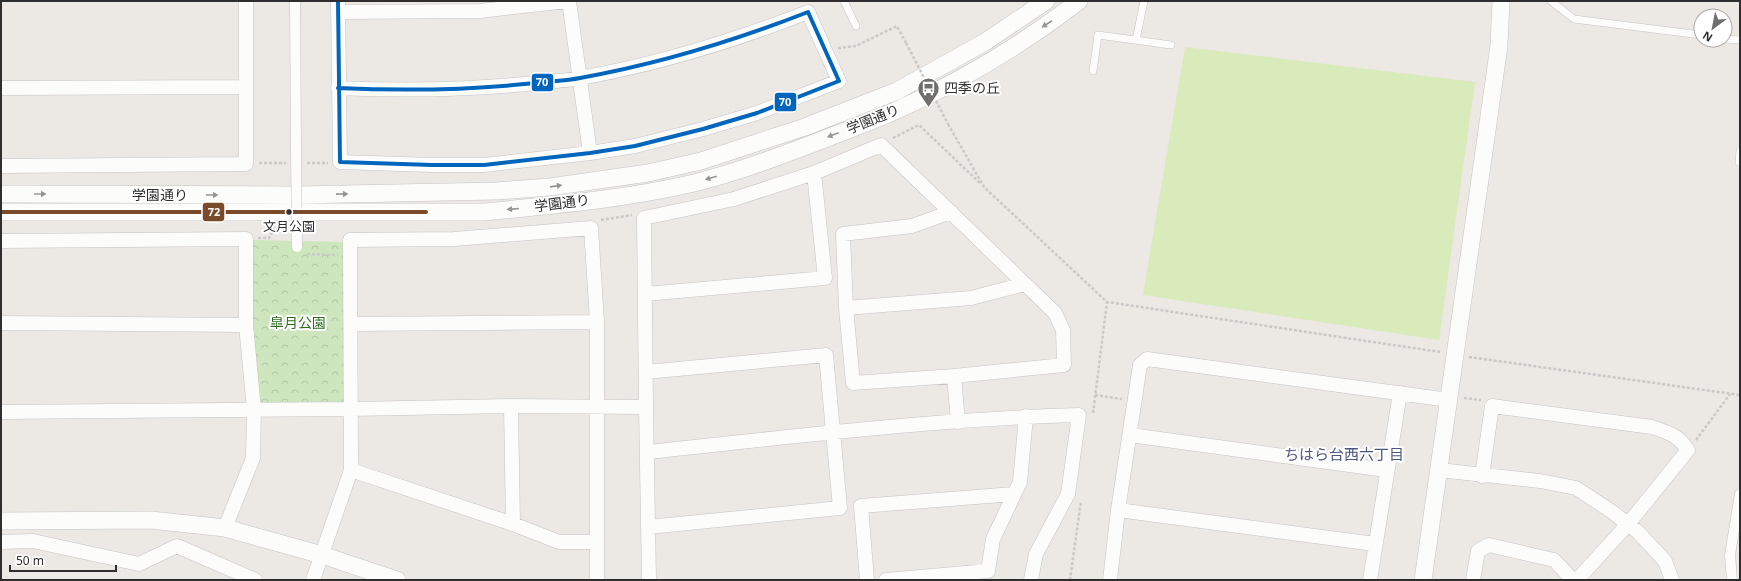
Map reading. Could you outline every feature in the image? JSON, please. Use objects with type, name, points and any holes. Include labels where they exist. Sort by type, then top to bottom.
[{"type":"street","points":[[1,166],[246,164],[246,1]]},
{"type":"street","points":[[296,1],[297,247]]},
{"type":"street","points":[[338,88],[398,90],[452,89],[505,86],[580,78],[685,54],[758,31],[808,12],[839,81],[757,113],[703,129],[635,146],[590,153],[484,164],[432,165],[340,162],[338,88],[338,6],[480,6],[568,1],[580,78],[590,153]]},
{"type":"street","name":"学園通り","points":[[1,194],[296,195],[496,191],[550,187],[648,173],[701,161],[804,127],[896,91],[985,42],[1046,1]]},
{"type":"street","name":"学園通り","points":[[1,212],[484,212],[636,194],[695,182],[760,164],[897,110],[958,79],[996,57],[1062,14],[1079,1]]},
{"type":"street","points":[[1423,580],[1499,45],[1501,1]]},
{"type":"street","points":[[1,88],[246,87]]},
{"type":"street","points":[[649,580],[644,218],[734,199],[814,173],[881,145],[951,212],[1026,284],[1055,313],[1063,330],[1064,365],[954,376],[853,383],[846,308],[843,234],[912,226],[951,212]]},
{"type":"street","points":[[645,294],[825,278],[814,173]]},
{"type":"street","points":[[313,580],[351,470],[352,409],[350,240],[454,239],[591,228],[597,322],[597,580]]},
{"type":"street","points":[[1,241],[246,239],[246,325],[254,410],[253,458],[225,528]]},
{"type":"street","points":[[846,308],[971,298],[1026,284]]},
{"type":"street","points":[[1,322],[246,325]]},
{"type":"street","points":[[351,324],[597,322]]},
{"type":"street","points":[[646,372],[826,355],[840,508],[648,527]]},
{"type":"street","points":[[1110,580],[1118,510],[1140,365],[1147,359],[1449,398]]},
{"type":"street","points":[[954,376],[958,422]]},
{"type":"street","points":[[1370,580],[1386,470],[1400,392]]},
{"type":"street","points":[[1,412],[511,406],[646,407]]},
{"type":"street","points":[[511,406],[513,524]]},
{"type":"street","points":[[1482,476],[1492,406],[1652,427],[1676,436],[1688,450],[1628,524],[1578,580]]},
{"type":"street","points":[[647,452],[832,432],[1026,416],[1079,415],[1068,494],[1036,554],[1031,580]]},
{"type":"street","points":[[886,580],[988,571],[993,539],[1020,482],[1026,416]]},
{"type":"street","points":[[1130,435],[1386,470]]},
{"type":"street","points":[[351,470],[513,524],[559,542],[598,542]]},
{"type":"street","points":[[1439,470],[1482,476],[1540,481],[1576,488],[1628,524],[1665,561],[1672,580]]},
{"type":"street","points":[[866,580],[862,506],[1014,494]]},
{"type":"street","points":[[1732,580],[1730,555],[1740,494]]},
{"type":"street","points":[[1118,510],[1375,544]]},
{"type":"street","points":[[1,521],[151,520],[225,528],[322,555],[397,580]]},
{"type":"street","points":[[1,542],[33,541],[139,564],[177,546],[256,580]]},
{"type":"street","points":[[1473,580],[1478,551],[1489,545],[1554,560],[1573,580]]},
{"type":"lane","points":[[844,1],[856,26]]},
{"type":"lane","points":[[1136,40],[1144,1]]},
{"type":"lane","points":[[1551,1],[1574,19],[1693,34]]},
{"type":"lane","points":[[1093,71],[1098,35],[1171,45]]},
{"type":"lane","points":[[1739,162],[1740,151]]},
{"type":"path","points":[[824,47],[856,46],[897,26],[948,124],[984,187]]},
{"type":"path","points":[[881,145],[885,141],[919,125],[1107,302],[1455,355],[1740,395]]},
{"type":"path","points":[[591,228],[600,220],[642,214],[644,218]]},
{"type":"path","points":[[246,239],[269,238],[276,225]]},
{"type":"path","points":[[297,247],[298,254],[350,256]]},
{"type":"path","points":[[1688,450],[1730,394]]},
{"type":"path","points":[[1095,395],[1135,401]]},
{"type":"path","points":[[1449,398],[1492,402],[1492,406]]},
{"type":"green space","points":[[1185,47],[1475,82],[1439,340],[1143,295]]},
{"type":"green space","name":"皐月公園","points":[[249,240],[346,242],[348,405],[256,406]]},
{"type":"transit line","name":"70","points":[[338,1],[340,162],[484,165],[590,153],[635,146],[703,129],[757,113],[839,81],[808,12],[752,33],[696,51],[638,66],[575,79],[511,85],[412,90],[363,89],[338,88]]},
{"type":"transit line","name":"72","points":[[1,212],[426,212]]},
{"type":"place","name":"四季の丘","points":[[929,108]]},
{"type":"place","name":"文月公園","points":[[289,212]]},
{"type":"district","name":"ちはら台西六丁目","points":[[1344,455]]}]
